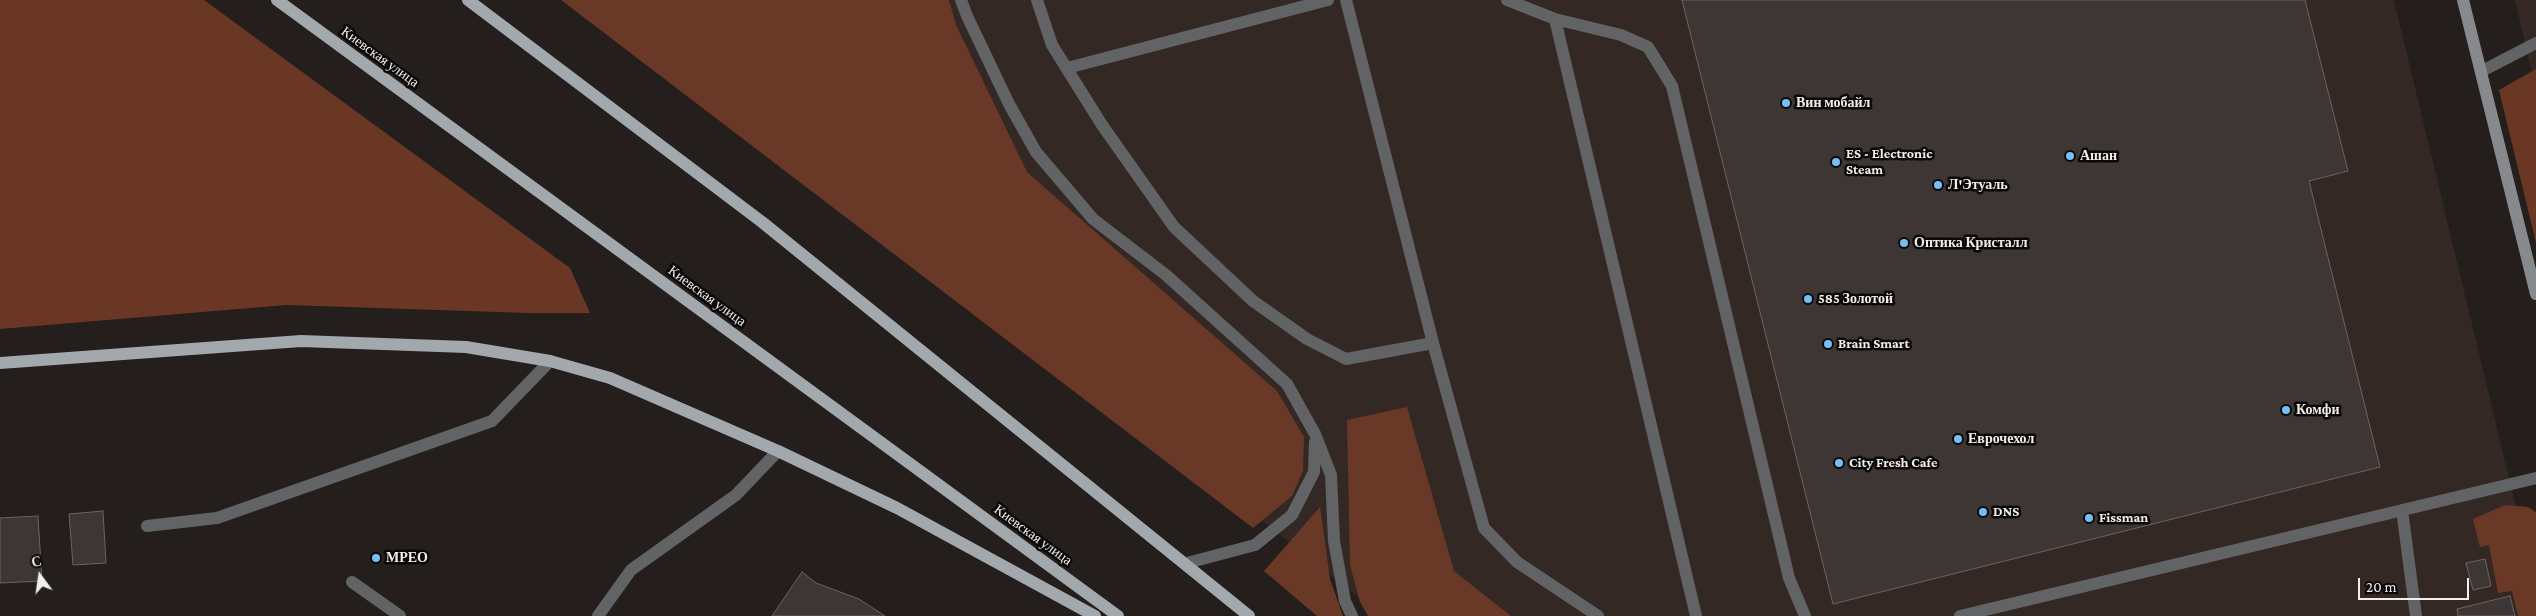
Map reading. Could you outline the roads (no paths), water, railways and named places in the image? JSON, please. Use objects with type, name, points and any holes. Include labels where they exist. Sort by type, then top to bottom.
[{"type":"main road","name":"Киевская улица","points":[[277,0],[1118,616]]},
{"type":"main road","points":[[468,0],[762,222],[1187,563],[1250,616]]},
{"type":"main road","points":[[2463,0],[2536,294]]},
{"type":"main road","points":[[0,363],[301,341],[466,347],[550,360],[610,378],[778,451],[897,508],[1095,616]]},
{"type":"lane","points":[[961,0],[966,16],[1009,104],[1036,152],[1093,219],[1166,275],[1287,384],[1315,434],[1331,475],[1334,541],[1345,602],[1352,616]]},
{"type":"lane","points":[[1037,0],[1052,45],[1102,125],[1174,226],[1253,300],[1307,339],[1346,359],[1433,343]]},
{"type":"lane","points":[[1067,68],[1328,0]]},
{"type":"lane","points":[[1346,0],[1433,343],[1484,528],[1517,562],[1598,616]]},
{"type":"lane","points":[[1508,0],[1555,19],[1621,35],[1648,47],[1672,86],[1789,578],[1805,616]]},
{"type":"lane","points":[[1555,19],[1696,616]]},
{"type":"lane","points":[[2482,71],[2536,43]]},
{"type":"lane","points":[[147,526],[217,518],[492,421],[550,360]]},
{"type":"lane","points":[[1187,563],[1254,544],[1292,515],[1314,472],[1315,434]]},
{"type":"lane","points":[[598,616],[631,570],[736,495],[778,451]]},
{"type":"lane","points":[[1960,616],[2536,478]]},
{"type":"lane","points":[[2402,510],[2416,616]]},
{"type":"lane","points":[[352,582],[400,616]]},
{"type":"place","name":"Вин мобайл","points":[[1786,103]]},
{"type":"place","name":"Ашан","points":[[2070,156]]},
{"type":"place","name":"ES - Electronic Steam","points":[[1836,162]]},
{"type":"place","name":"Л'Этуаль","points":[[1938,185]]},
{"type":"place","name":"Оптика Кристалл","points":[[1904,243]]},
{"type":"place","name":"585 Золотой","points":[[1808,299]]},
{"type":"place","name":"Brain Smart","points":[[1828,344]]},
{"type":"place","name":"Комфи","points":[[2286,410]]},
{"type":"place","name":"Еврочехол","points":[[1958,439]]},
{"type":"place","name":"City Fresh Cafe","points":[[1839,463]]},
{"type":"place","name":"DNS","points":[[1983,512]]},
{"type":"place","name":"Fissman","points":[[2089,518]]},
{"type":"place","name":"МРЕО","points":[[376,558]]}]
